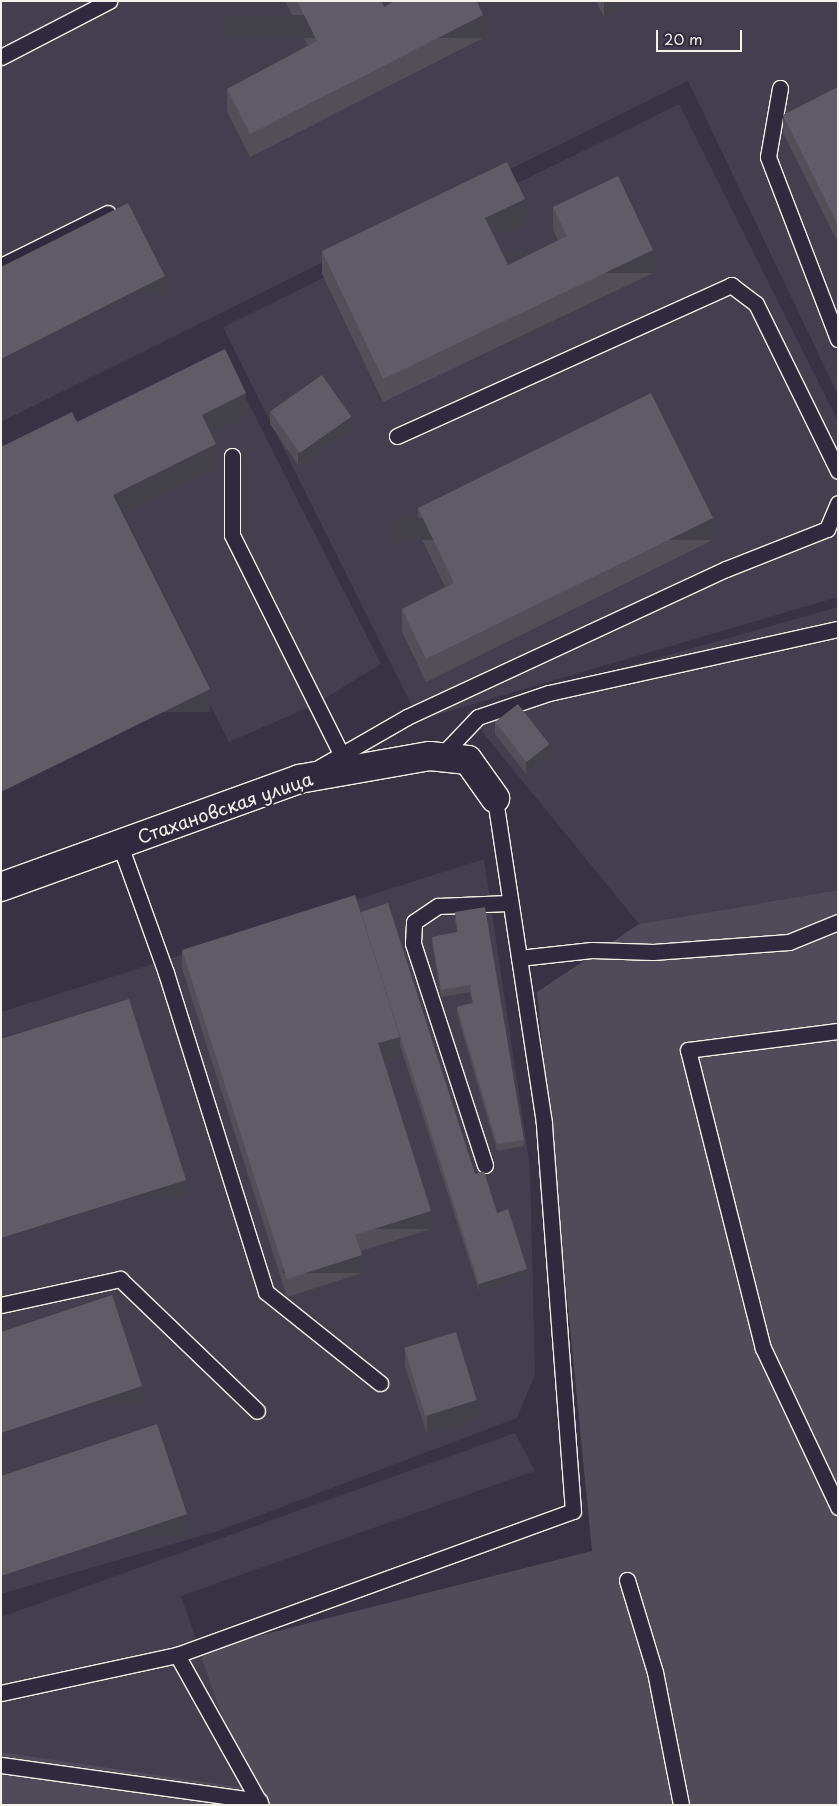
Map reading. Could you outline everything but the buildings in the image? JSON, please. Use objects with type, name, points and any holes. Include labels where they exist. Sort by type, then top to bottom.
[{"type":"street","name":"Стахановская улица","points":[[1,887],[299,778],[440,757],[468,760],[495,798]]},
{"type":"lane","points":[[1,57],[109,1]]},
{"type":"lane","points":[[780,88],[768,157],[838,340]]},
{"type":"lane","points":[[1,266],[109,213]]},
{"type":"lane","points":[[397,436],[731,285],[756,304],[838,472]]},
{"type":"lane","points":[[232,456],[232,535],[342,756]]},
{"type":"lane","points":[[299,778],[342,756],[406,717],[726,569],[827,528],[838,503]]},
{"type":"lane","points":[[440,757],[478,717],[549,693],[838,629]]},
{"type":"lane","points":[[1,1693],[177,1655],[573,1511],[544,1123],[519,958],[508,903],[495,798]]},
{"type":"lane","points":[[120,845],[166,973],[266,1292],[380,1383]]},
{"type":"lane","points":[[485,1165],[413,944],[414,922],[438,906],[508,903]]},
{"type":"lane","points":[[519,958],[592,950],[653,952],[789,942],[838,922]]},
{"type":"lane","points":[[838,1031],[688,1050],[763,1348],[838,1507]]},
{"type":"lane","points":[[1,1305],[120,1279],[257,1411]]},
{"type":"lane","points":[[628,1580],[654,1672],[681,1805]]},
{"type":"lane","points":[[177,1655],[261,1803]]},
{"type":"lane","points":[[1,1764],[261,1803]]},
{"type":"shaded area","points":[[1,1],[838,1],[838,395],[688,81],[1,422]]},
{"type":"shaded area","points":[[679,104],[838,421],[838,597],[419,720],[223,327]]},
{"type":"shaded area","points":[[225,357],[381,664],[314,705],[229,742],[72,435]]},
{"type":"shaded area","points":[[838,607],[838,890],[639,924],[466,712]]},
{"type":"shaded area","points":[[484,859],[530,1167],[535,1375],[517,1418],[218,1531],[1,1594],[1,1012]]},
{"type":"shaded area","points":[[838,890],[838,1805],[1,1805],[1,1752],[248,1788],[199,1651],[592,1551],[537,992],[639,924]]},
{"type":"shaded area","points":[[515,1433],[535,1471],[181,1596],[248,1788],[1,1752],[1,1617]]}]
